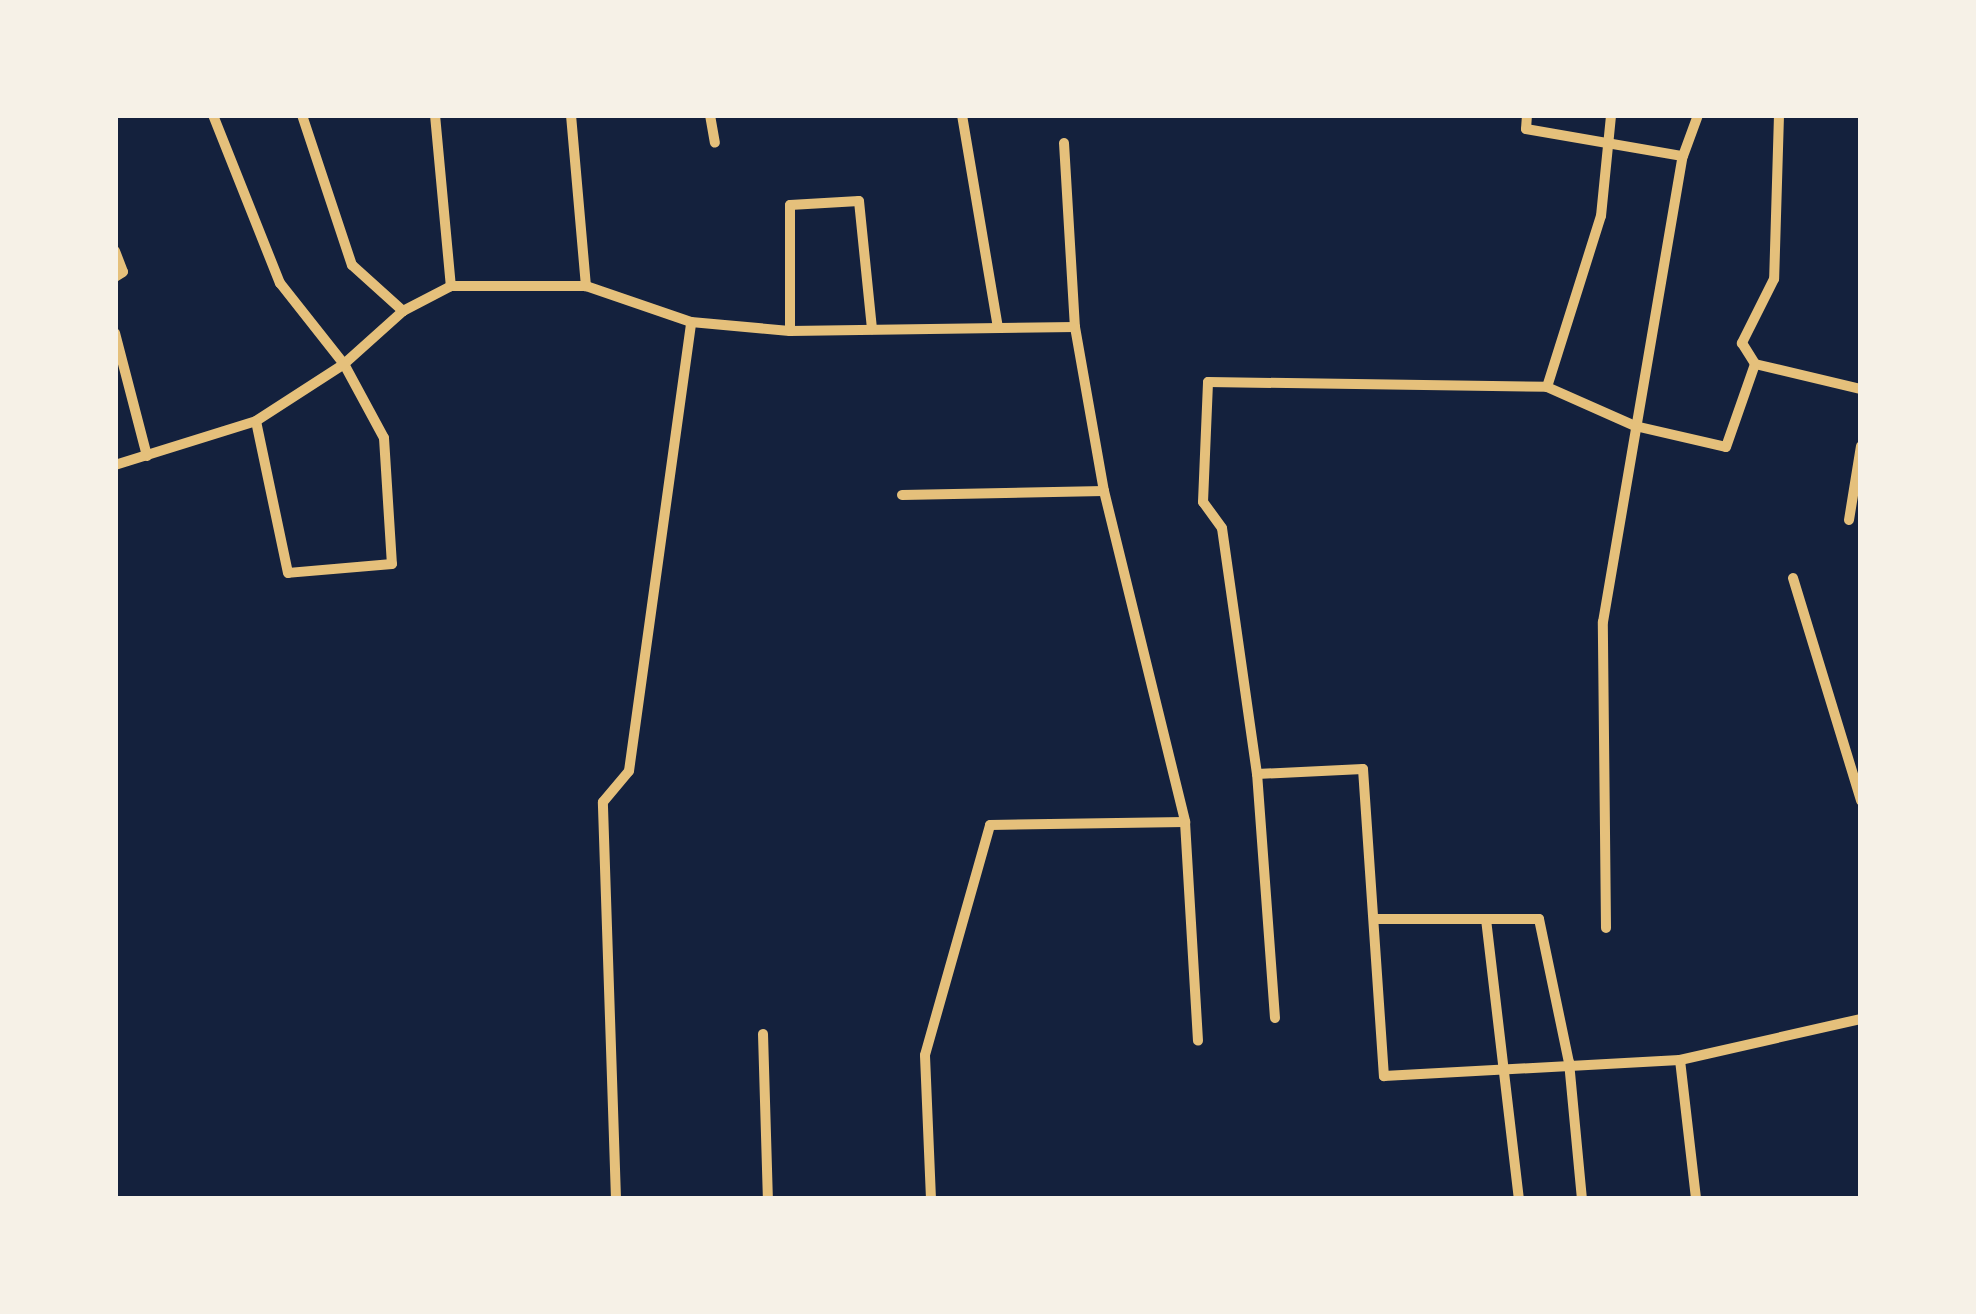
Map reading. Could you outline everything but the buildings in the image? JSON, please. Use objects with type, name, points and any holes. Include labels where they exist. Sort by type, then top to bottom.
[{"type":"street","points":[[213,115],[280,283],[344,364],[384,438],[392,564],[288,573],[256,421]]},
{"type":"street","points":[[302,115],[352,265],[403,311]]},
{"type":"street","points":[[436,115],[451,286]]},
{"type":"street","points":[[571,115],[586,286]]},
{"type":"street","points":[[710,115],[715,142]]},
{"type":"street","points":[[962,115],[998,327]]},
{"type":"street","points":[[1527,115],[1526,129],[1683,156]]},
{"type":"street","points":[[1547,387],[1601,216],[1612,145],[1612,115]]},
{"type":"street","points":[[1606,928],[1603,622],[1683,156],[1698,115]]},
{"type":"street","points":[[1779,115],[1774,278],[1742,343],[1755,364],[1861,389]]},
{"type":"street","points":[[1064,142],[1075,327],[1104,490],[1184,822],[1198,1041]]},
{"type":"street","points":[[790,332],[790,205],[859,200],[872,330]]},
{"type":"street","points":[[115,250],[123,272],[115,278]]},
{"type":"street","points":[[115,464],[256,421],[344,364],[403,311],[451,286],[586,286],[691,322],[790,332],[1075,327]]},
{"type":"street","points":[[616,1199],[602,802],[629,771],[691,322]]},
{"type":"street","points":[[115,333],[146,456]]},
{"type":"street","points":[[1275,1018],[1256,774],[1222,528],[1203,502],[1208,382],[1547,387],[1635,426],[1726,447],[1755,364]]},
{"type":"street","points":[[1849,520],[1861,446]]},
{"type":"street","points":[[902,495],[1104,490]]},
{"type":"street","points":[[1793,578],[1861,800]]},
{"type":"street","points":[[1256,774],[1363,769],[1384,1076],[1569,1062],[1680,1060],[1861,1018]]},
{"type":"street","points":[[930,1199],[925,1055],[990,825],[1184,822]]},
{"type":"street","points":[[1374,919],[1540,919],[1569,1062],[1582,1199]]},
{"type":"street","points":[[1486,919],[1519,1199]]},
{"type":"street","points":[[763,1034],[768,1199]]},
{"type":"street","points":[[1680,1060],[1696,1199]]}]
